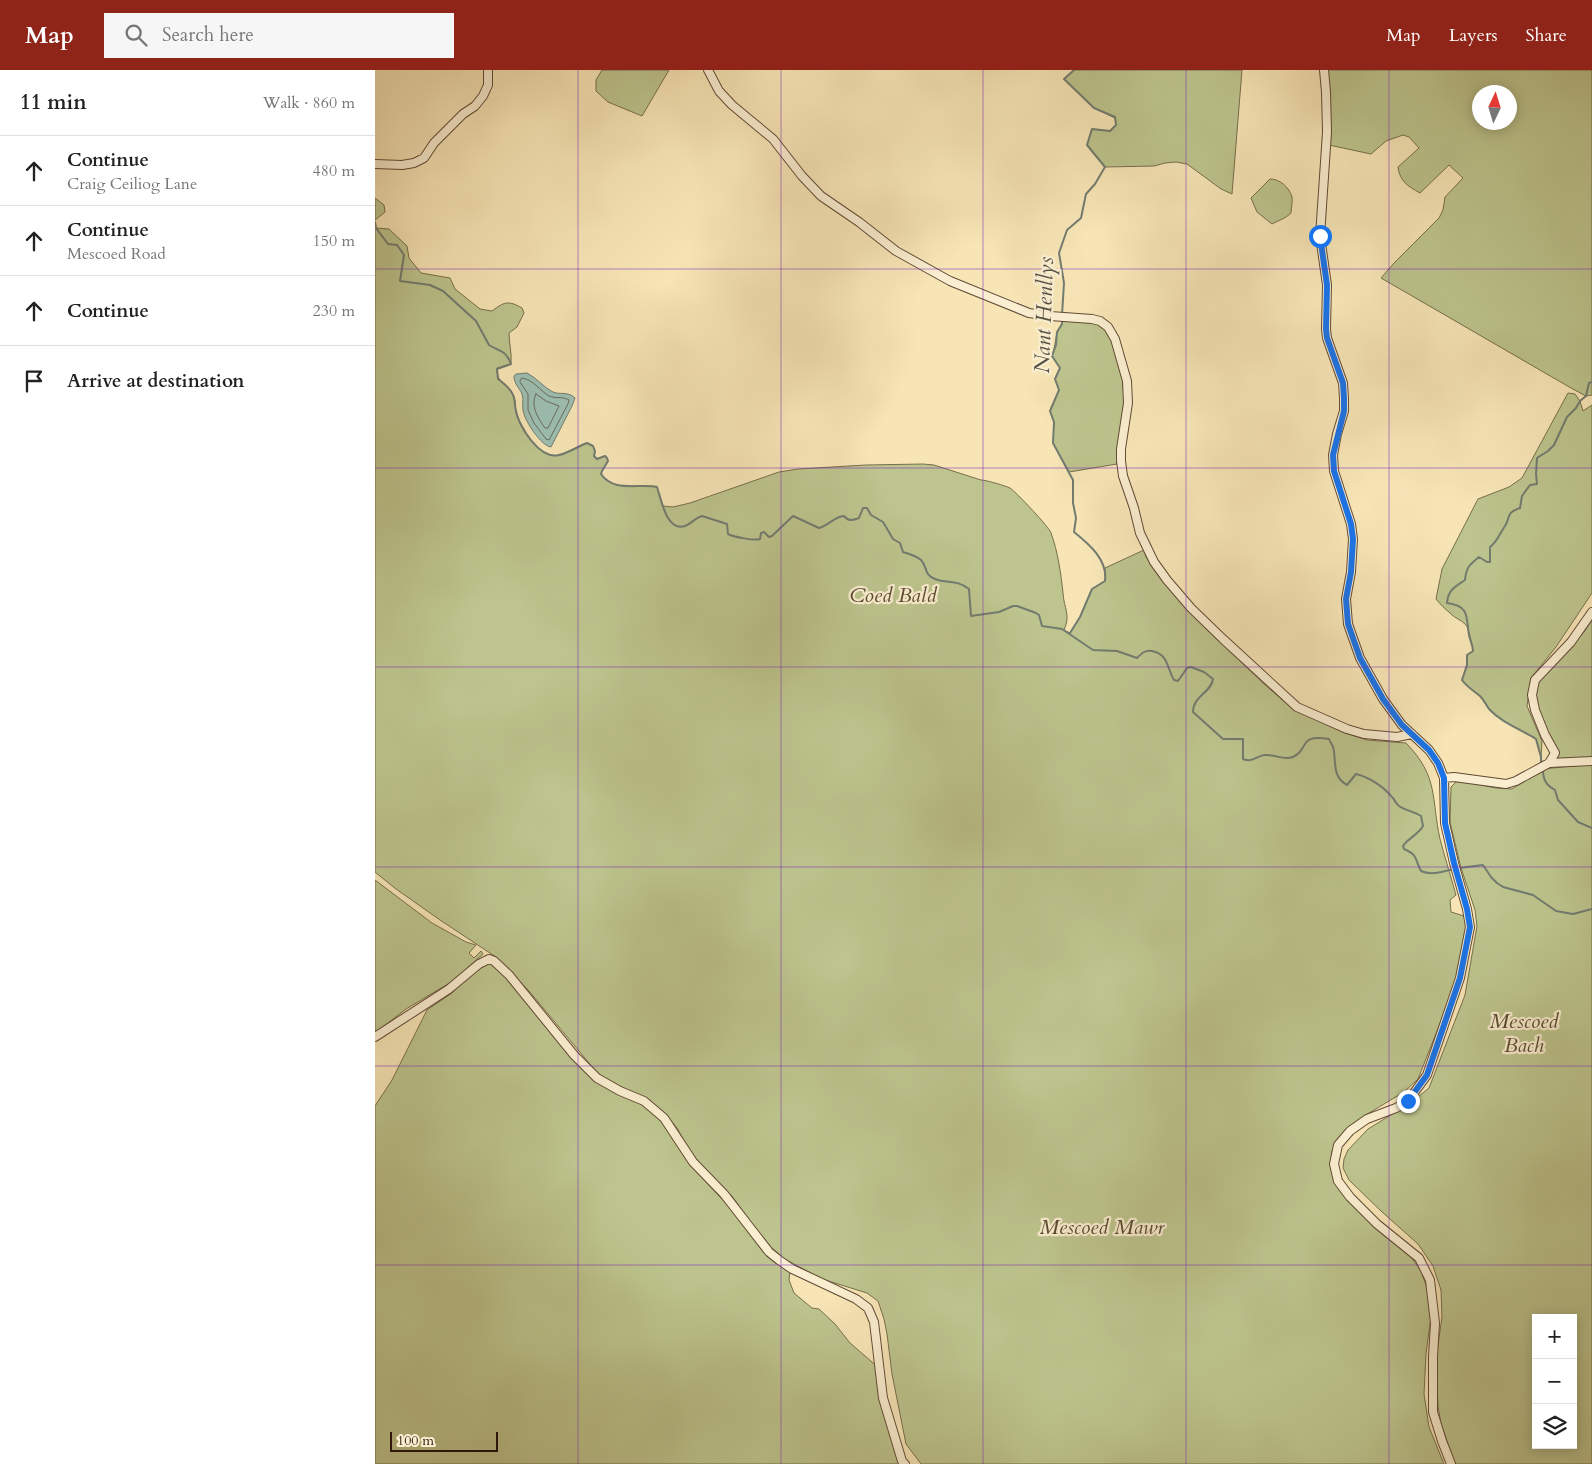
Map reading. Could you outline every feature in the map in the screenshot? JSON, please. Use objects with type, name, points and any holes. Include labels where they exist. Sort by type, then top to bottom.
[{"type":"street","points":[[375,164],[402,165],[414,163],[424,158],[434,142],[463,114],[475,106],[483,96],[488,84],[488,70]]},
{"type":"street","points":[[708,70],[719,91],[773,139],[802,176],[821,196],[859,222],[896,251],[950,280],[1029,313],[1071,318],[1093,318],[1108,327],[1115,339],[1127,381],[1128,403],[1121,449],[1123,476],[1140,533],[1154,562],[1167,580],[1191,608],[1297,707],[1347,729],[1364,734],[1397,737],[1413,734]]},
{"type":"street","points":[[1324,70],[1327,132],[1320,236],[1327,285],[1327,338],[1343,383],[1344,411],[1333,455],[1334,471],[1351,524],[1353,539],[1346,608],[1351,636],[1360,658],[1383,699],[1402,725],[1429,750],[1438,763],[1444,778],[1445,823],[1470,927],[1460,978],[1427,1075],[1408,1101],[1396,1108],[1367,1119],[1350,1131],[1338,1145],[1334,1164],[1338,1181],[1351,1197],[1377,1224],[1419,1258],[1430,1280],[1435,1324],[1433,1412],[1451,1464]]},
{"type":"street","points":[[1549,763],[1555,753],[1535,710],[1532,695],[1535,680],[1571,642],[1592,612]]},
{"type":"street","points":[[1444,778],[1454,777],[1506,784],[1516,781],[1549,763],[1592,761]]},
{"type":"street","points":[[375,1037],[449,989],[479,964],[489,959],[500,965],[580,1061],[597,1078],[644,1102],[664,1118],[693,1162],[724,1194],[769,1252],[792,1268],[856,1299],[868,1308],[874,1322],[883,1398],[902,1461],[905,1464]]},
{"type":"green space","points":[[602,70],[669,70],[642,116],[608,102],[596,91],[596,80]]},
{"type":"green space","points":[[1074,70],[1242,70],[1232,194],[1221,189],[1187,164],[1176,162],[1154,166],[1105,167],[1087,145],[1092,129],[1110,131],[1116,125],[1115,118],[1094,108],[1064,79]]},
{"type":"green space","points":[[1328,70],[1592,70],[1592,395],[1586,396],[1571,388],[1381,278],[1439,218],[1443,210],[1445,197],[1463,178],[1449,165],[1420,193],[1408,186],[1403,180],[1398,167],[1419,148],[1409,137],[1403,135],[1386,141],[1371,154],[1329,145]]},
{"type":"green space","points":[[1270,179],[1284,184],[1291,193],[1292,199],[1291,213],[1272,224],[1257,212],[1251,198]]},
{"type":"green space","points":[[375,198],[384,205],[385,212],[375,220]]},
{"type":"green space","points":[[375,222],[376,228],[389,229],[407,246],[409,258],[421,273],[450,278],[455,289],[480,309],[492,311],[506,303],[522,308],[524,313],[517,327],[509,333],[511,364],[497,368],[497,373],[514,397],[516,412],[521,426],[538,448],[545,452],[559,455],[587,443],[593,446],[596,459],[605,456],[607,458],[608,461],[601,474],[606,480],[627,486],[657,487],[663,506],[673,507],[690,503],[779,472],[866,465],[934,465],[1010,488],[1051,533],[1059,563],[1066,612],[1067,620],[1064,630],[1070,633],[1080,617],[1092,589],[1105,581],[1105,568],[1144,550],[1146,557],[1160,578],[1194,617],[1292,708],[1342,732],[1367,740],[1406,743],[1417,755],[1432,788],[1440,839],[1456,895],[1450,900],[1451,912],[1464,916],[1467,924],[1454,988],[1418,1079],[1404,1092],[1364,1116],[1340,1138],[1332,1151],[1331,1167],[1337,1185],[1409,1254],[1421,1271],[1427,1288],[1431,1317],[1426,1354],[1424,1394],[1429,1427],[1444,1464],[921,1464],[906,1444],[892,1374],[887,1334],[878,1301],[867,1293],[822,1279],[783,1258],[771,1247],[732,1196],[695,1160],[677,1128],[668,1117],[647,1099],[599,1075],[529,991],[496,957],[440,920],[375,872]]},
{"type":"green space","points":[[1062,320],[1094,322],[1107,330],[1114,348],[1122,376],[1125,403],[1117,464],[1069,472],[1053,443],[1054,422],[1050,411],[1059,390],[1055,379],[1060,368],[1052,356]]},
{"type":"green space","points":[[1568,393],[1575,394],[1580,401],[1583,411],[1592,405],[1592,593],[1556,647],[1531,678],[1527,706],[1542,741],[1541,757],[1536,739],[1494,714],[1483,699],[1462,680],[1467,665],[1467,655],[1473,651],[1468,629],[1464,623],[1452,615],[1436,599],[1442,569],[1478,499],[1509,487],[1522,478]]},
{"type":"green space","points":[[1592,620],[1592,759],[1557,760],[1559,752],[1547,732],[1539,711],[1536,694],[1539,681],[1584,632]]},
{"type":"green space","name":"Mescoed Bach","points":[[1592,764],[1592,1464],[1455,1464],[1441,1424],[1438,1406],[1436,1358],[1442,1317],[1441,1290],[1433,1266],[1418,1244],[1349,1180],[1343,1168],[1348,1150],[1368,1129],[1412,1102],[1429,1088],[1465,995],[1477,926],[1475,910],[1461,868],[1450,822],[1451,787],[1456,782],[1461,781],[1512,789],[1543,769]]},
{"type":"green space","points":[[375,880],[432,923],[466,942],[476,945],[469,953],[474,958],[481,951],[483,954],[453,981],[406,1009],[375,1033]]},
{"type":"green space","points":[[491,963],[500,969],[567,1051],[590,1076],[603,1086],[641,1103],[661,1118],[691,1166],[733,1211],[765,1254],[790,1271],[789,1280],[794,1293],[812,1308],[819,1309],[835,1324],[850,1343],[879,1368],[883,1398],[905,1464],[375,1464],[375,1106],[392,1080],[427,1010],[452,993],[479,967]]},
{"type":"water","points":[[527,373],[553,392],[570,395],[575,398],[551,447],[547,446],[538,437],[524,414],[523,396],[514,376]]},
{"type":"waterway","name":"Nant Henllys","points":[[1062,315],[1064,283],[1059,253],[1067,230],[1081,218],[1086,194],[1095,184],[1105,167],[1087,145],[1092,129],[1110,131],[1116,125],[1115,117],[1094,108],[1064,79],[1074,70]]},
{"type":"waterway","points":[[375,222],[376,228],[388,244],[397,245],[404,255],[400,281],[430,285],[443,291],[476,321],[489,345],[507,356],[511,364],[497,369],[498,379],[511,391],[518,418],[526,433],[545,452],[559,455],[587,443],[593,446],[594,456],[597,459],[605,456],[607,458],[608,461],[601,474],[606,480],[627,486],[657,487],[665,513],[673,524],[685,526],[702,516],[727,524],[728,534],[744,538],[760,539],[761,533],[764,532],[769,537],[772,536],[793,516],[819,528],[840,517],[844,516],[851,520],[859,518],[863,508],[867,508],[871,515],[883,522],[893,539],[900,543],[903,552],[921,560],[931,577],[960,584],[969,589],[971,616],[999,612],[1017,606],[1039,615],[1042,626],[1062,629],[1093,650],[1117,651],[1137,658],[1145,651],[1157,653],[1164,658],[1174,680],[1178,681],[1187,668],[1191,667],[1204,672],[1213,679],[1212,684],[1196,702],[1193,712],[1223,739],[1243,739],[1243,759],[1252,760],[1265,755],[1290,758],[1298,754],[1308,740],[1329,739],[1333,747],[1337,773],[1342,781],[1347,785],[1356,774],[1366,777],[1385,790],[1403,809],[1421,816],[1423,826],[1403,846],[1404,849],[1414,856],[1421,871],[1434,873],[1454,869]]},
{"type":"waterway","name":"Nant Henllys","points":[[1062,320],[1062,324],[1057,332],[1056,345],[1052,356],[1060,368],[1055,379],[1059,390],[1050,411],[1054,422],[1053,443],[1073,480],[1073,503],[1076,518],[1074,532],[1096,553],[1104,566],[1105,573],[1105,581],[1092,589],[1080,617],[1070,633]]},
{"type":"waterway","points":[[1541,763],[1536,739],[1494,714],[1483,699],[1462,680],[1467,665],[1467,655],[1473,651],[1473,647],[1465,613],[1460,607],[1447,603],[1450,592],[1465,580],[1466,572],[1473,562],[1479,557],[1490,562],[1490,547],[1495,543],[1510,514],[1520,508],[1522,496],[1530,485],[1537,484],[1537,458],[1554,445],[1567,417],[1586,396],[1589,383],[1592,382]]},
{"type":"waterway","points":[[1543,769],[1546,782],[1555,790],[1558,800],[1578,822],[1592,828]]},
{"type":"waterway","points":[[1459,868],[1483,865],[1491,877],[1503,887],[1533,895],[1556,911],[1573,914],[1592,909]]},
{"type":"route","points":[[1320,236],[1327,285],[1327,338],[1343,383],[1344,411],[1333,455],[1334,471],[1351,524],[1353,539],[1351,572],[1346,599],[1348,624],[1360,658],[1383,699],[1402,725],[1429,750],[1438,763],[1444,778],[1445,823],[1470,927],[1460,978],[1427,1075],[1408,1101]]},
{"type":"park label","name":"Coed Bald","points":[[893,595]]},
{"type":"park label","name":"Mescoed Mawr","points":[[1102,1227]]}]
